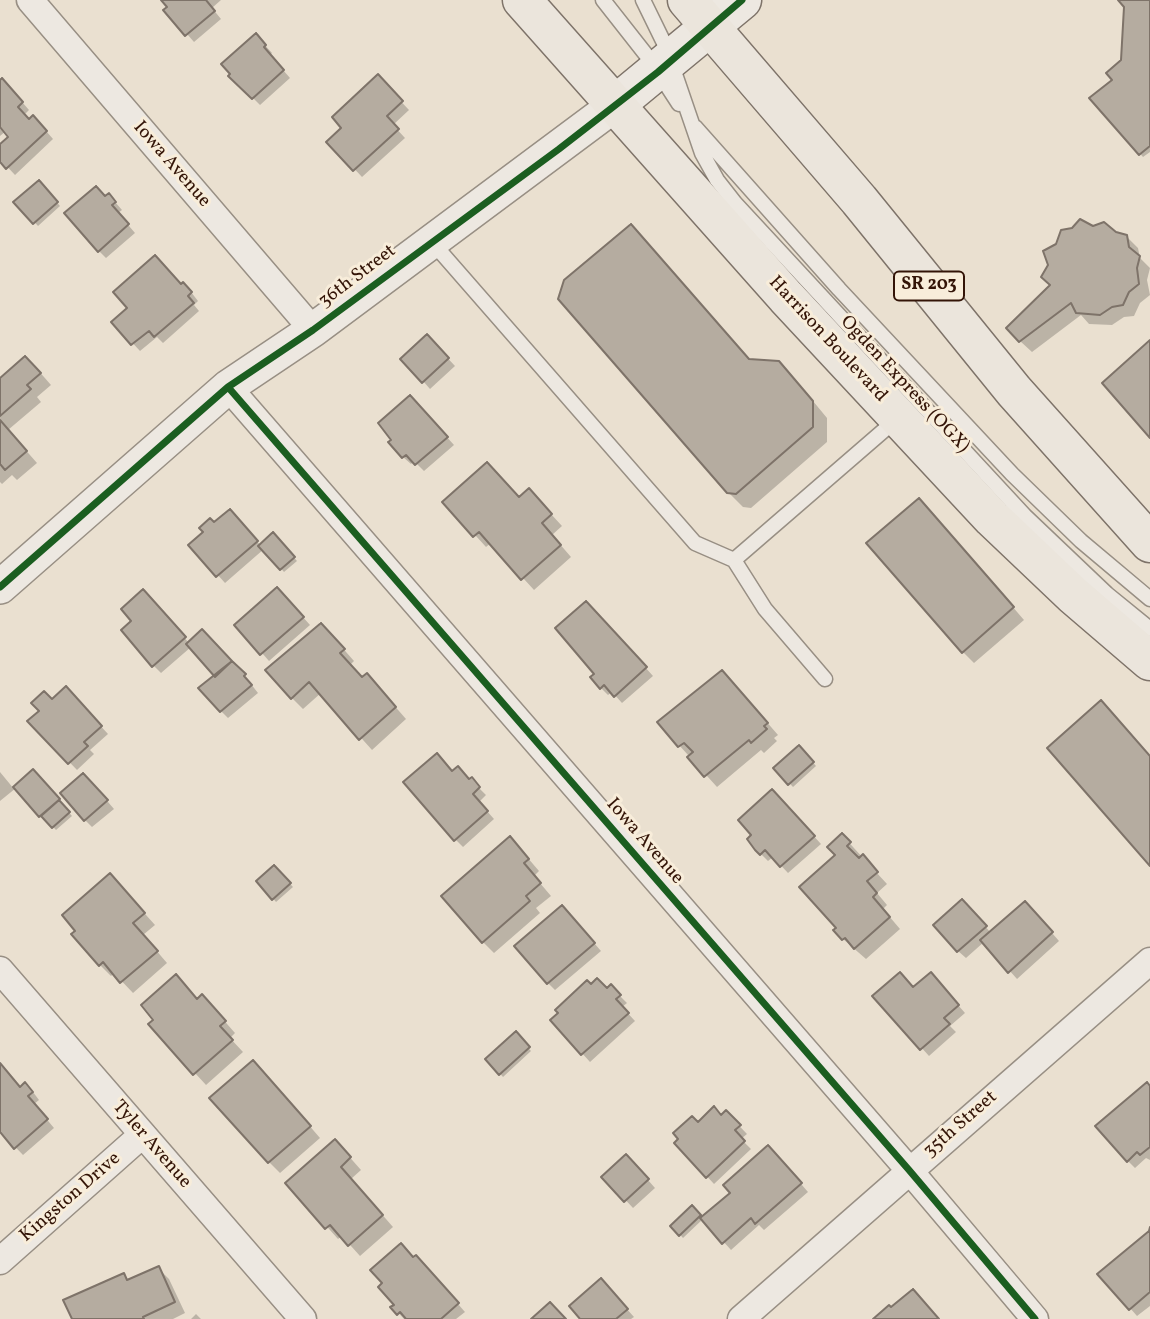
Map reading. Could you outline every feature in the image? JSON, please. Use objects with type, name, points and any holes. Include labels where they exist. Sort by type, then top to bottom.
[{"type":"main road","name":"Harrison Boulevard","points":[[522,0],[786,297],[1029,555],[1150,661]]},
{"type":"main road","name":"36th Street","points":[[615,105],[664,67],[698,14],[742,0]]},
{"type":"main road","name":"SR 203","points":[[698,14],[875,219],[1014,391],[1150,543]]},
{"type":"street","name":"Iowa Avenue","points":[[30,0],[313,331]]},
{"type":"street","name":"36th Street","points":[[0,587],[228,387],[313,331],[615,105]]},
{"type":"street","name":"Iowa Avenue","points":[[228,387],[909,1170],[1035,1319]]},
{"type":"street","name":"35th Street","points":[[741,1319],[1150,961]]},
{"type":"street","name":"Tyler Avenue","points":[[0,970],[303,1319]]},
{"type":"street","name":"Kingston Drive","points":[[0,1261],[142,1136]]},
{"type":"lane","name":"Ogden Express (OGX)","points":[[603,0],[664,67]]},
{"type":"lane","name":"Ogden Express (OGX)","points":[[643,0],[664,67],[702,153],[717,180],[1025,516],[1107,594],[1150,629]]},
{"type":"lane","name":"Ogden Express (OGX)","points":[[688,117],[839,289],[1012,474],[1081,541],[1150,599]]},
{"type":"lane","points":[[432,242],[695,543],[734,560],[765,609],[825,679]]},
{"type":"lane","points":[[734,560],[899,418]]},
{"type":"building","points":[[161,0],[206,0],[215,11],[185,36],[163,10],[167,7]]},
{"type":"building","points":[[1118,0],[1150,0],[1150,146],[1139,155],[1089,98],[1112,80],[1106,73],[1121,60],[1124,7]]},
{"type":"building","points":[[256,33],[284,70],[252,99],[228,76],[230,74],[221,64]]},
{"type":"building","points":[[378,74],[403,101],[387,116],[399,129],[353,171],[326,142],[341,128],[332,117]]},
{"type":"building","points":[[2,78],[23,102],[18,107],[29,119],[33,115],[47,131],[6,169],[0,162],[0,144],[8,137],[0,127]]},
{"type":"building","points":[[39,180],[58,202],[33,224],[13,202]]},
{"type":"building","points":[[96,186],[105,196],[109,193],[116,202],[112,205],[129,224],[98,252],[64,213]]},
{"type":"building","points":[[1080,219],[1093,226],[1104,222],[1116,232],[1127,235],[1129,247],[1140,256],[1137,268],[1139,284],[1129,292],[1123,305],[1112,307],[1100,315],[1076,313],[1071,303],[1019,342],[1006,328],[1050,285],[1041,277],[1048,265],[1043,251],[1056,244],[1061,230],[1072,228]]},
{"type":"building","points":[[631,224],[749,359],[779,361],[813,401],[813,427],[736,494],[727,493],[558,299],[564,280]]},
{"type":"building","points":[[155,255],[181,284],[183,282],[192,292],[188,296],[194,303],[154,337],[149,331],[131,345],[111,322],[127,308],[113,292]]},
{"type":"building","points":[[427,334],[449,358],[422,383],[400,359]]},
{"type":"building","points":[[1150,340],[1150,438],[1102,383]]},
{"type":"building","points":[[25,356],[41,373],[27,385],[31,389],[0,416],[0,378]]},
{"type":"building","points":[[410,395],[448,437],[415,465],[406,455],[402,458],[388,442],[391,440],[378,423]]},
{"type":"building","points":[[0,420],[27,451],[5,470],[0,464]]},
{"type":"building","points":[[487,462],[519,497],[529,488],[552,514],[542,523],[561,545],[521,580],[479,532],[473,537],[442,502]]},
{"type":"building","points":[[919,498],[1014,607],[962,653],[866,543]]},
{"type":"building","points":[[230,509],[258,541],[216,577],[188,545],[203,532],[199,528],[210,518],[214,522]]},
{"type":"building","points":[[273,532],[295,557],[280,570],[258,546]]},
{"type":"building","points":[[277,587],[304,617],[260,655],[234,625]]},
{"type":"building","points":[[143,589],[186,637],[152,667],[121,630],[131,621],[121,609]]},
{"type":"building","points":[[586,601],[647,667],[614,697],[604,685],[600,689],[590,677],[594,674],[555,628]]},
{"type":"building","points":[[321,623],[345,649],[340,653],[362,677],[367,673],[396,707],[359,740],[309,682],[291,699],[265,670]]},
{"type":"building","points":[[202,629],[232,661],[215,677],[186,644]]},
{"type":"building","points":[[232,661],[246,674],[244,676],[252,685],[220,712],[198,688]]},
{"type":"building","points":[[722,670],[768,723],[764,726],[767,729],[751,743],[749,740],[704,777],[687,757],[693,752],[684,743],[678,747],[657,722]]},
{"type":"building","points":[[66,686],[102,726],[84,742],[88,746],[68,764],[27,721],[39,711],[31,703],[44,691],[52,699]]},
{"type":"building","points":[[1101,700],[1150,756],[1150,866],[1047,748]]},
{"type":"building","points":[[799,745],[814,762],[788,785],[773,768]]},
{"type":"building","points":[[437,753],[452,771],[458,766],[469,779],[472,777],[480,787],[473,794],[488,811],[454,841],[403,782]]},
{"type":"building","points":[[33,769],[60,799],[39,817],[13,787]]},
{"type":"building","points":[[83,773],[108,800],[84,821],[60,793]]},
{"type":"building","points":[[772,789],[815,836],[780,867],[765,850],[760,855],[755,850],[747,839],[751,835],[738,820]]},
{"type":"building","points":[[59,800],[70,812],[52,828],[41,816]]},
{"type":"building","points":[[842,833],[851,842],[847,846],[859,858],[863,854],[878,872],[867,881],[877,893],[873,897],[890,917],[854,949],[845,938],[842,940],[833,930],[836,928],[799,887],[835,855],[827,847]]},
{"type":"building","points":[[510,836],[529,859],[524,863],[541,883],[526,896],[530,901],[482,943],[441,896]]},
{"type":"building","points":[[274,865],[291,883],[272,900],[256,881]]},
{"type":"building","points":[[110,873],[145,913],[133,923],[158,951],[120,983],[103,962],[99,966],[71,934],[75,931],[62,915]]},
{"type":"building","points":[[962,899],[987,926],[957,952],[933,925]]},
{"type":"building","points":[[1025,901],[1053,932],[1008,973],[980,940]]},
{"type":"building","points":[[562,905],[595,943],[547,984],[514,946]]},
{"type":"building","points":[[900,972],[913,987],[931,972],[959,1005],[944,1018],[950,1024],[920,1050],[872,996]]},
{"type":"building","points":[[176,974],[197,999],[202,994],[226,1021],[220,1026],[233,1040],[193,1075],[148,1024],[153,1020],[141,1005]]},
{"type":"building","points":[[597,978],[607,988],[611,984],[621,995],[616,999],[629,1013],[581,1055],[550,1020],[558,1013],[555,1010],[587,980],[591,984]]},
{"type":"building","points":[[516,1031],[530,1047],[499,1075],[485,1059]]},
{"type":"building","points":[[253,1060],[311,1126],[268,1163],[209,1098]]},
{"type":"building","points":[[0,1063],[20,1087],[25,1082],[33,1092],[28,1096],[48,1119],[14,1149],[0,1132]]},
{"type":"building","points":[[1147,1082],[1150,1086],[1150,1147],[1140,1155],[1137,1152],[1127,1162],[1095,1126]]},
{"type":"building","points":[[714,1106],[721,1115],[726,1110],[741,1125],[735,1130],[745,1141],[706,1178],[674,1143],[678,1139],[673,1133],[692,1116],[698,1122]]},
{"type":"building","points":[[335,1139],[351,1157],[341,1167],[383,1215],[348,1246],[330,1225],[325,1229],[285,1183]]},
{"type":"building","points":[[768,1145],[802,1183],[755,1224],[751,1218],[722,1244],[700,1218],[730,1193],[723,1185]]},
{"type":"building","points":[[626,1154],[649,1179],[624,1202],[601,1177]]},
{"type":"building","points":[[692,1205],[701,1215],[679,1236],[670,1226]]},
{"type":"building","points":[[1150,1227],[1150,1292],[1129,1310],[1097,1274],[1149,1231]]},
{"type":"building","points":[[401,1243],[413,1257],[416,1255],[459,1303],[441,1319],[406,1319],[400,1312],[397,1315],[390,1307],[394,1305],[378,1287],[382,1283],[370,1270]]},
{"type":"building","points":[[159,1266],[175,1302],[143,1317],[144,1319],[72,1319],[63,1300],[124,1273],[127,1280]]},
{"type":"building","points":[[601,1278],[628,1309],[616,1319],[580,1319],[569,1306]]},
{"type":"building","points":[[913,1289],[939,1319],[873,1319],[889,1305],[891,1307]]},
{"type":"building","points":[[550,1302],[566,1319],[531,1319]]},
{"type":"cycle path","points":[[0,587],[228,387],[313,330],[559,149],[658,72],[742,0]]},
{"type":"cycle path","points":[[228,387],[909,1170],[1035,1319]]}]
